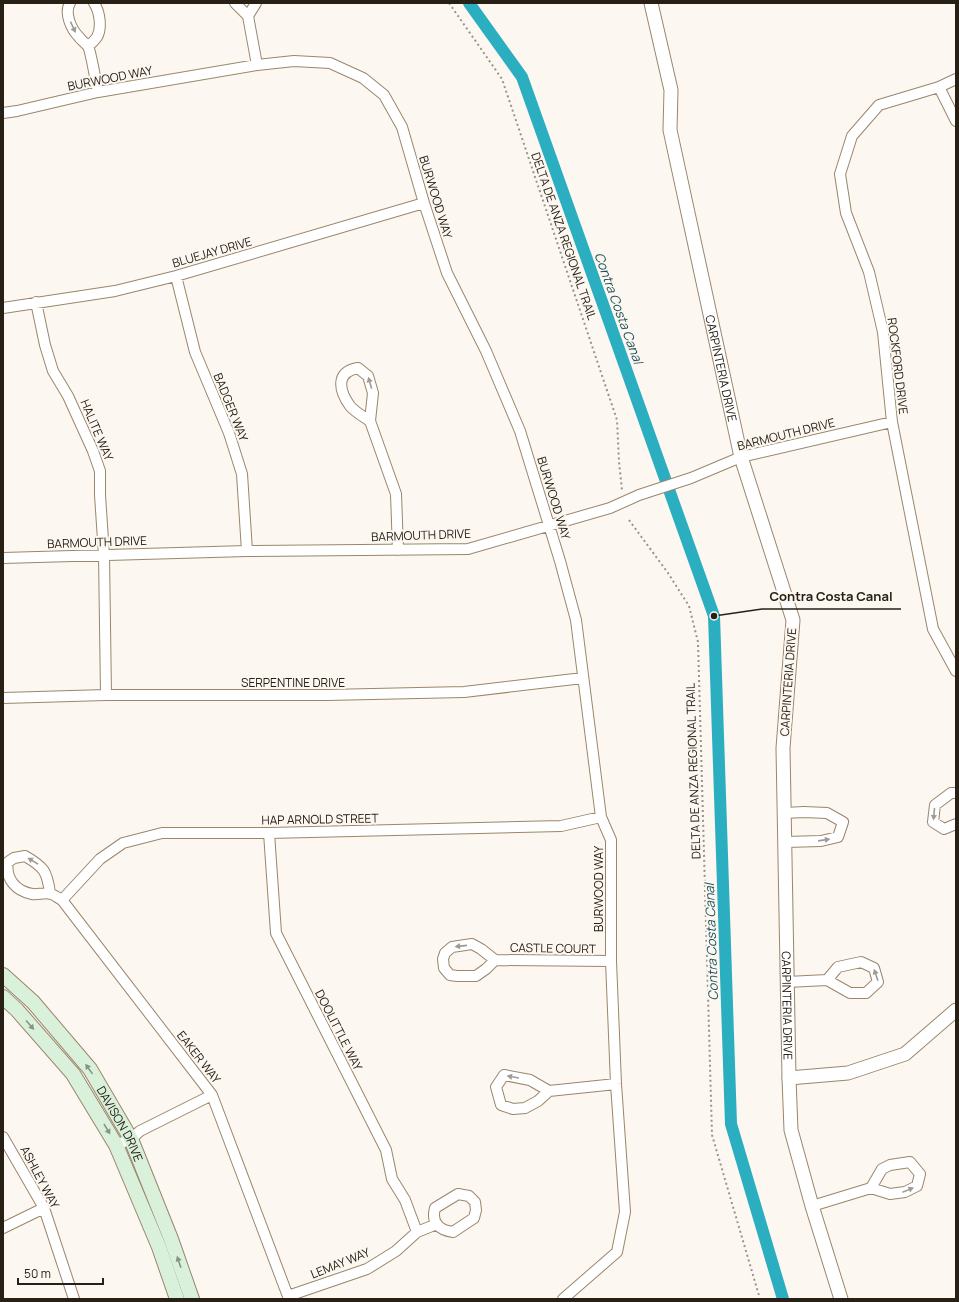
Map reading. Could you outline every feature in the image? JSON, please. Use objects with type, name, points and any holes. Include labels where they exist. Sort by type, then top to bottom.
[{"type":"main road","name":"DAVISON DRIVE","points":[[3,975],[32,1002],[90,1069],[131,1139],[171,1239],[192,1299]]},
{"type":"main road","name":"DAVISON DRIVE","points":[[3,996],[73,1074],[116,1145],[159,1247],[176,1299]]},
{"type":"street","points":[[70,3],[68,16],[71,27],[78,37],[88,46],[98,92]]},
{"type":"street","points":[[88,46],[97,37],[100,23],[97,8],[94,3]]},
{"type":"street","points":[[235,3],[248,16],[257,66]]},
{"type":"street","points":[[248,16],[256,3]]},
{"type":"street","name":"CARPINTERIA DRIVE","points":[[651,3],[672,90],[670,130],[741,457],[793,620],[783,748],[791,1130],[812,1206],[841,1299]]},
{"type":"street","name":"BURWOOD WAY","points":[[3,113],[98,92],[294,61],[330,64],[362,78],[384,95],[402,127],[424,204],[448,273],[486,351],[520,430],[549,526],[576,620],[582,678],[601,817],[611,840],[611,961],[616,1084],[625,1212],[617,1252],[562,1299]]},
{"type":"street","name":"ROCKFORD DRIVE","points":[[956,79],[939,87],[879,105],[852,136],[840,174],[846,214],[869,272],[883,332],[892,422],[933,629],[956,671]]},
{"type":"street","points":[[939,87],[956,121]]},
{"type":"street","name":"BLUEJAY DRIVE","points":[[3,308],[115,291],[176,276],[424,204]]},
{"type":"street","name":"BADGER WAY","points":[[176,276],[195,352],[229,433],[242,474],[247,551]]},
{"type":"street","name":"HALITE WAY","points":[[36,302],[45,346],[53,371],[74,410],[93,451],[100,471],[104,555],[106,695]]},
{"type":"street","points":[[370,421],[351,407],[342,390],[340,384],[345,374],[351,370],[358,368],[368,376],[373,393],[370,421],[396,494],[398,550]]},
{"type":"street","name":"BARMOUTH DRIVE","points":[[3,558],[247,551],[468,549],[610,508],[639,495],[691,478],[741,457],[892,422]]},
{"type":"street","name":"SERPENTINE DRIVE","points":[[3,698],[106,695],[327,695],[464,692],[582,678]]},
{"type":"street","points":[[956,792],[951,793],[935,804],[933,822],[944,829],[956,824]]},
{"type":"street","points":[[784,813],[827,813],[843,822],[838,837],[821,841],[785,842]]},
{"type":"street","name":"HAP ARNOLD STREET","points":[[62,900],[100,860],[123,843],[162,833],[269,833],[561,826],[601,817]]},
{"type":"street","name":"DOOLITTLE WAY","points":[[269,833],[276,933],[386,1150],[392,1179],[405,1200],[417,1232]]},
{"type":"street","points":[[50,893],[48,878],[40,865],[25,856],[14,858],[8,862],[7,870],[10,881],[21,891],[33,894],[50,893],[62,900]]},
{"type":"street","name":"EAKER WAY","points":[[62,900],[212,1095],[289,1298]]},
{"type":"street","name":"CASTLE COURT","points":[[495,960],[476,976],[457,976],[450,975],[444,968],[443,959],[445,953],[452,947],[472,944],[495,960],[611,961]]},
{"type":"street","points":[[787,982],[827,980],[850,993],[866,993],[878,982],[874,968],[861,962],[838,967],[827,980]]},
{"type":"street","points":[[789,1078],[848,1073],[905,1054],[956,1010]]},
{"type":"street","points":[[549,1091],[538,1101],[525,1108],[513,1109],[501,1105],[496,1087],[504,1075],[530,1080],[549,1091],[616,1084]]},
{"type":"street","points":[[116,1145],[131,1139],[140,1131],[212,1095]]},
{"type":"street","name":"ASHLEY WAY","points":[[3,1137],[44,1208],[74,1299]]},
{"type":"street","points":[[812,1206],[871,1188],[890,1194],[905,1192],[917,1186],[920,1174],[910,1162],[890,1165],[882,1168],[871,1188]]},
{"type":"street","points":[[3,1228],[44,1208]]},
{"type":"street","points":[[417,1232],[437,1224]]},
{"type":"street","name":"LEMAY WAY","points":[[289,1298],[367,1269],[396,1251],[417,1232]]},
{"type":"path","name":"DELTA DE ANZA REGIONAL TRAIL","points":[[449,3],[502,79],[617,420],[622,490]]},
{"type":"path","name":"DELTA DE ANZA REGIONAL TRAIL","points":[[629,520],[668,573],[689,606],[698,642],[712,1135],[760,1299]]},
{"type":"waterway","name":"Contra Costa Canal","points":[[469,3],[522,77],[714,616],[731,1124],[783,1299]]},
{"type":"place","name":"Contra Costa Canal","points":[[714,616]]}]
